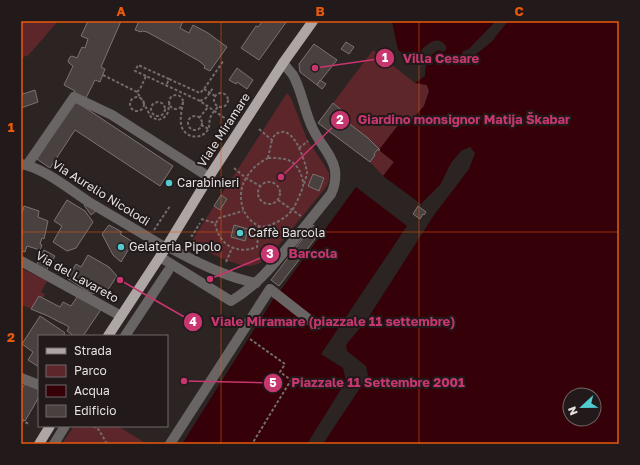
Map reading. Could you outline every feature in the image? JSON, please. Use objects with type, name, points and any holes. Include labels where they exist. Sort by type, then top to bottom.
[{"type":"main road","name":"Viale Miramare","points":[[109,335],[283,63],[313,21]]},
{"type":"main road","points":[[39,444],[49,427]]},
{"type":"street","points":[[160,257],[231,301],[263,276],[277,261],[331,194],[336,184],[335,170],[329,154],[312,128],[302,96],[293,75],[283,63]]},
{"type":"street","points":[[24,164],[74,97],[112,115],[209,177]]},
{"type":"street","name":"Via Aurelio Nicolodi","points":[[24,164],[45,173],[88,201],[166,247],[219,272],[243,280],[256,282]]},
{"type":"street","name":"Via del Lavareto","points":[[21,261],[121,316]]},
{"type":"street","points":[[126,335],[168,271]]},
{"type":"street","points":[[170,444],[270,289],[316,325]]},
{"type":"street","points":[[21,378],[38,385]]},
{"type":"street","points":[[54,444],[64,427]]},
{"type":"path","points":[[218,106],[210,118],[209,129],[202,136],[193,136],[186,133],[181,126],[182,98],[166,86],[135,71],[138,65],[198,92],[202,92],[224,60]]},
{"type":"path","points":[[103,75],[138,92],[151,117],[158,120],[168,114],[170,101],[174,95],[178,94],[200,101],[226,119]]},
{"type":"path","points":[[138,92],[146,76]]},
{"type":"path","points":[[166,86],[169,79]]},
{"type":"path","points":[[204,88],[215,96]]},
{"type":"path","points":[[200,101],[206,98],[213,88]]},
{"type":"path","points":[[218,94],[223,94],[227,99],[227,103],[224,106],[217,106],[214,102],[215,96],[218,94]]},
{"type":"path","points":[[138,97],[143,101],[143,106],[140,109],[136,110],[130,105],[134,98],[138,97]]},
{"type":"path","points":[[170,101],[170,105],[176,108],[181,106],[183,102]]},
{"type":"path","points":[[153,112],[152,108],[154,104],[160,102],[165,107],[162,114]]},
{"type":"path","points":[[199,118],[208,107]]},
{"type":"path","points":[[149,114],[153,112]]},
{"type":"path","points":[[153,112],[156,115],[162,114]]},
{"type":"path","points":[[162,114],[165,117]]},
{"type":"path","points":[[192,116],[197,116],[201,121],[201,125],[199,128],[192,129],[188,124],[192,116]]},
{"type":"path","points":[[201,125],[209,129]]},
{"type":"path","points":[[259,129],[272,140]]},
{"type":"path","points":[[268,158],[274,135],[278,132],[289,133],[299,148],[307,173],[304,185],[293,210],[285,218],[268,226],[259,227],[250,221],[243,211],[241,201],[242,192],[246,178],[258,164],[268,158],[283,158],[290,161],[297,166],[302,176],[304,185]]},
{"type":"path","points":[[299,148],[311,140]]},
{"type":"path","points":[[234,168],[246,178],[260,186]]},
{"type":"path","points":[[266,182],[274,183],[280,192],[278,200],[272,204],[262,202],[258,193],[260,186],[266,182]]},
{"type":"path","points":[[278,200],[303,218]]},
{"type":"path","points":[[149,238],[170,206]]},
{"type":"path","points":[[243,211],[219,218],[216,223],[217,231],[223,241],[232,248],[250,250],[257,247],[259,227]]},
{"type":"path","points":[[201,219],[216,223]]},
{"type":"path","points":[[191,235],[192,236],[200,223]]},
{"type":"path","points":[[226,262],[232,248]]},
{"type":"path","points":[[249,338],[285,364],[280,372],[292,380],[252,444]]},
{"type":"path","points":[[21,420],[29,424]]},
{"type":"path","points":[[94,427],[99,430],[107,444]]},
{"type":"green space","points":[[21,21],[58,21],[27,57],[26,55],[21,60]]},
{"type":"green space","points":[[373,50],[415,83],[427,85],[429,91],[424,106],[411,121],[402,117],[399,124],[379,150],[394,162],[383,176],[370,162],[318,123]]},
{"type":"green space","points":[[287,93],[291,98],[307,139],[329,173],[327,186],[270,256],[258,264],[244,266],[237,264],[190,244],[214,206],[220,209],[227,199],[221,195]]},
{"type":"green space","points":[[21,268],[47,281],[41,292],[45,294],[34,310],[21,305]]},
{"type":"green space","points":[[73,427],[120,427],[147,444],[62,444]]},
{"type":"water","points":[[392,21],[496,21],[469,49],[462,54],[471,58],[490,43],[508,21],[619,21],[619,444],[323,444],[368,376],[366,366],[347,351],[346,345],[368,318],[434,215],[469,169],[475,153],[470,147],[461,151],[451,163],[440,185],[421,204],[383,176],[394,162],[379,150],[399,124],[402,117],[411,121],[424,106],[429,91],[427,85],[415,83],[425,76],[426,63],[431,55],[439,50],[443,52],[446,50],[446,46],[440,41],[434,41],[421,50],[422,53],[413,59],[398,50]]},
{"type":"water","points":[[356,187],[407,226],[321,354],[343,368],[346,381],[307,444],[182,444],[274,298],[316,330],[321,329],[321,324],[280,291]]},
{"type":"pier","points":[[496,21],[498,21],[470,50],[464,53],[465,55],[470,56],[489,42],[502,24],[508,21],[490,43],[471,58],[464,57],[462,54],[463,51],[469,49]]},
{"type":"building","points":[[88,21],[121,21],[101,67],[105,69],[100,82],[95,80],[86,98],[74,93],[75,91],[64,85],[73,66],[68,61],[70,57],[72,56],[77,58],[82,47],[85,48],[88,39],[81,36]]},
{"type":"building","points":[[139,21],[183,21],[180,28],[189,33],[193,25],[208,33],[227,47],[210,71],[204,68],[205,66],[199,61],[147,32],[135,30]]},
{"type":"building","points":[[263,21],[287,21],[259,60],[241,48],[256,26],[258,27]]},
{"type":"building","points":[[346,42],[354,47],[349,54],[341,49]]},
{"type":"building","points":[[314,44],[337,60],[317,85],[300,72],[299,64]]},
{"type":"building","points":[[237,68],[253,80],[247,89],[237,82],[236,84],[229,80]]},
{"type":"building","points":[[320,80],[326,84],[322,89],[317,85]]},
{"type":"building","points":[[21,88],[23,94],[35,90],[38,102],[21,108]]},
{"type":"building","points":[[75,101],[173,166],[160,186],[75,130],[50,168],[37,159]]},
{"type":"building","points":[[333,103],[350,117],[347,122],[368,138],[380,150],[377,150],[370,162],[318,123]]},
{"type":"building","points":[[313,174],[324,178],[319,191],[308,186]]},
{"type":"building","points":[[221,195],[227,199],[220,210],[214,206]]},
{"type":"building","points":[[67,200],[85,211],[93,222],[76,248],[67,251],[53,242],[62,226],[54,221]]},
{"type":"building","points":[[85,204],[96,211],[91,215],[84,205]]},
{"type":"building","points":[[24,206],[39,211],[38,217],[48,221],[44,239],[42,238],[40,244],[42,245],[40,250],[27,246],[25,252],[21,251],[21,217]]},
{"type":"building","points":[[418,206],[426,212],[420,219],[413,214]]},
{"type":"building","points":[[109,225],[122,232],[120,234],[133,242],[121,262],[113,255],[102,234]]},
{"type":"building","name":"Caffè Barcola","points":[[234,225],[248,229],[245,241],[231,237]]},
{"type":"building","points":[[313,225],[321,231],[279,286],[271,280]]},
{"type":"building","points":[[44,250],[55,256],[50,264],[40,258]]},
{"type":"building","points":[[88,255],[109,267],[117,276],[105,294],[90,293],[67,278],[76,264],[81,267]]},
{"type":"building","points":[[40,258],[50,264],[46,271],[36,266]]},
{"type":"building","points":[[39,296],[60,307],[63,302],[71,306],[77,297],[102,308],[84,335],[73,335],[67,331],[69,327],[31,309]]},
{"type":"building","points":[[40,316],[65,333],[64,335],[38,335],[38,366],[28,360],[33,352],[22,344]]},
{"type":"building","points":[[26,382],[38,388],[38,399],[25,421],[21,418],[21,390]]},
{"type":"place","name":"Villa Cesare","points":[[315,68]]},
{"type":"place","name":"Giardino monsignor Matija Škabar","points":[[281,177]]},
{"type":"place","name":"Carabinieri","points":[[169,183]]},
{"type":"place","name":"Caffè Barcola","points":[[240,233]]},
{"type":"place","name":"Gelateria Pipolo","points":[[121,247]]},
{"type":"place","name":"Barcola","points":[[210,279]]},
{"type":"place","name":"Viale Miramare (piazzale 11 settembre)","points":[[120,280]]},
{"type":"place","name":"Piazzale 11 Settembre 2001","points":[[184,381]]}]
